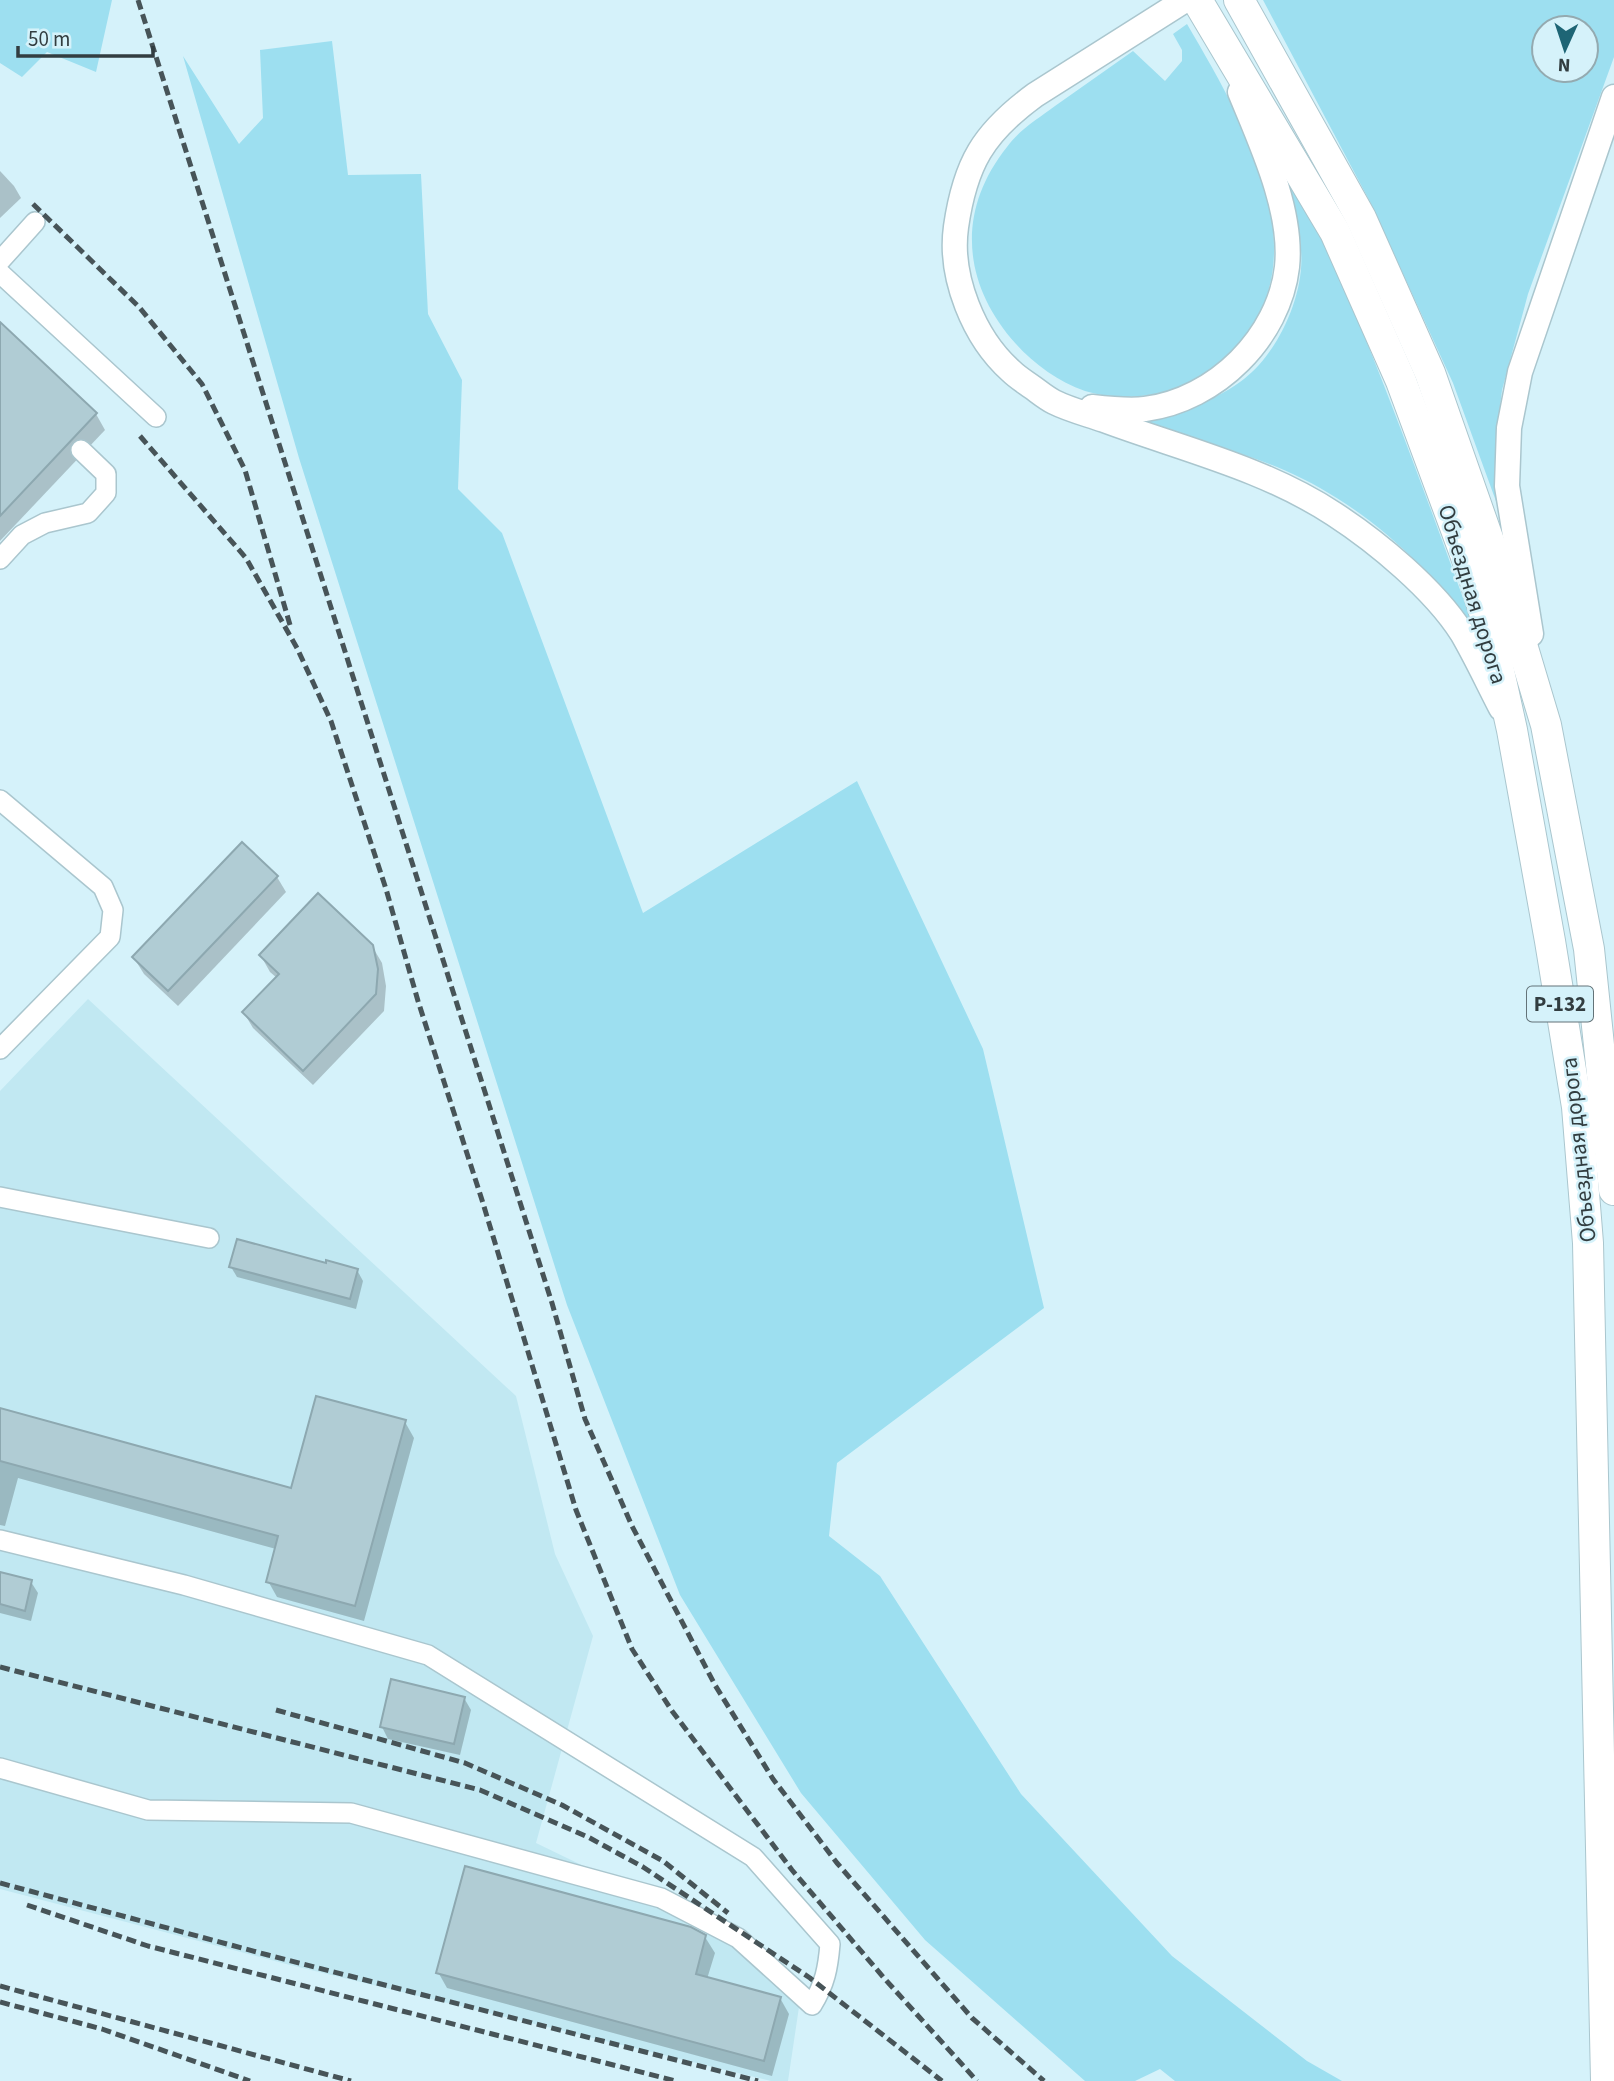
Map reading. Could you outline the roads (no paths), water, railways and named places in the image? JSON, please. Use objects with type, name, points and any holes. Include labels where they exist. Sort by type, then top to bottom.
[{"type":"highway","name":"Объездная дорога","points":[[1197,0],[1335,232],[1401,381],[1474,578],[1492,639],[1512,730],[1577,1107],[1588,1243],[1606,2081]]},
{"type":"highway","name":"Объездная дорога","points":[[1239,0],[1361,218],[1430,373],[1503,581],[1546,725],[1589,949],[1614,1190]]},
{"type":"main road","points":[[1185,0],[1012,112],[989,136],[969,170],[962,191],[955,236],[959,279],[974,319],[996,355],[1011,372],[1052,401],[1151,438],[1242,467],[1308,498],[1363,534],[1420,584],[1456,625],[1512,730]]},
{"type":"main road","points":[[1052,401],[1131,410],[1165,404],[1184,397],[1226,373],[1251,348],[1271,317],[1287,266],[1284,222],[1256,130],[1217,33]]},
{"type":"main road","points":[[1546,725],[1507,486],[1509,428],[1520,372],[1614,97]]},
{"type":"street","points":[[0,261],[35,222]]},
{"type":"street","points":[[0,273],[156,417]]},
{"type":"street","points":[[0,559],[22,535],[45,523],[88,513],[106,493],[106,474],[81,450]]},
{"type":"street","points":[[0,800],[103,887],[113,910],[110,937],[0,1049]]},
{"type":"street","points":[[0,1197],[209,1238]]},
{"type":"street","points":[[0,1540],[184,1585],[428,1655],[753,1857],[830,1944],[827,1975],[823,1988],[812,2005],[738,1938],[661,1898],[351,1813],[148,1810],[0,1768]]},
{"type":"railway","points":[[138,0],[552,1303],[585,1419],[632,1526],[715,1685],[773,1779],[837,1863],[972,2018],[1044,2081]]},
{"type":"railway","points":[[33,204],[139,307],[202,384],[245,470],[290,625]]},
{"type":"railway","points":[[140,436],[246,558],[297,648],[331,721],[386,889],[418,1001],[482,1200],[576,1510],[632,1649],[672,1711],[792,1870],[977,2081]]},
{"type":"railway","points":[[0,1667],[480,1790],[588,1837],[643,1867],[810,1978],[942,2081]]},
{"type":"railway","points":[[276,1710],[465,1763],[562,1805],[663,1861],[728,1913]]},
{"type":"railway","points":[[0,1883],[758,2081]]},
{"type":"railway","points":[[27,1905],[148,1946],[676,2081]]},
{"type":"railway","points":[[0,1986],[351,2081]]},
{"type":"railway","points":[[0,2002],[102,2029],[250,2081]]}]
